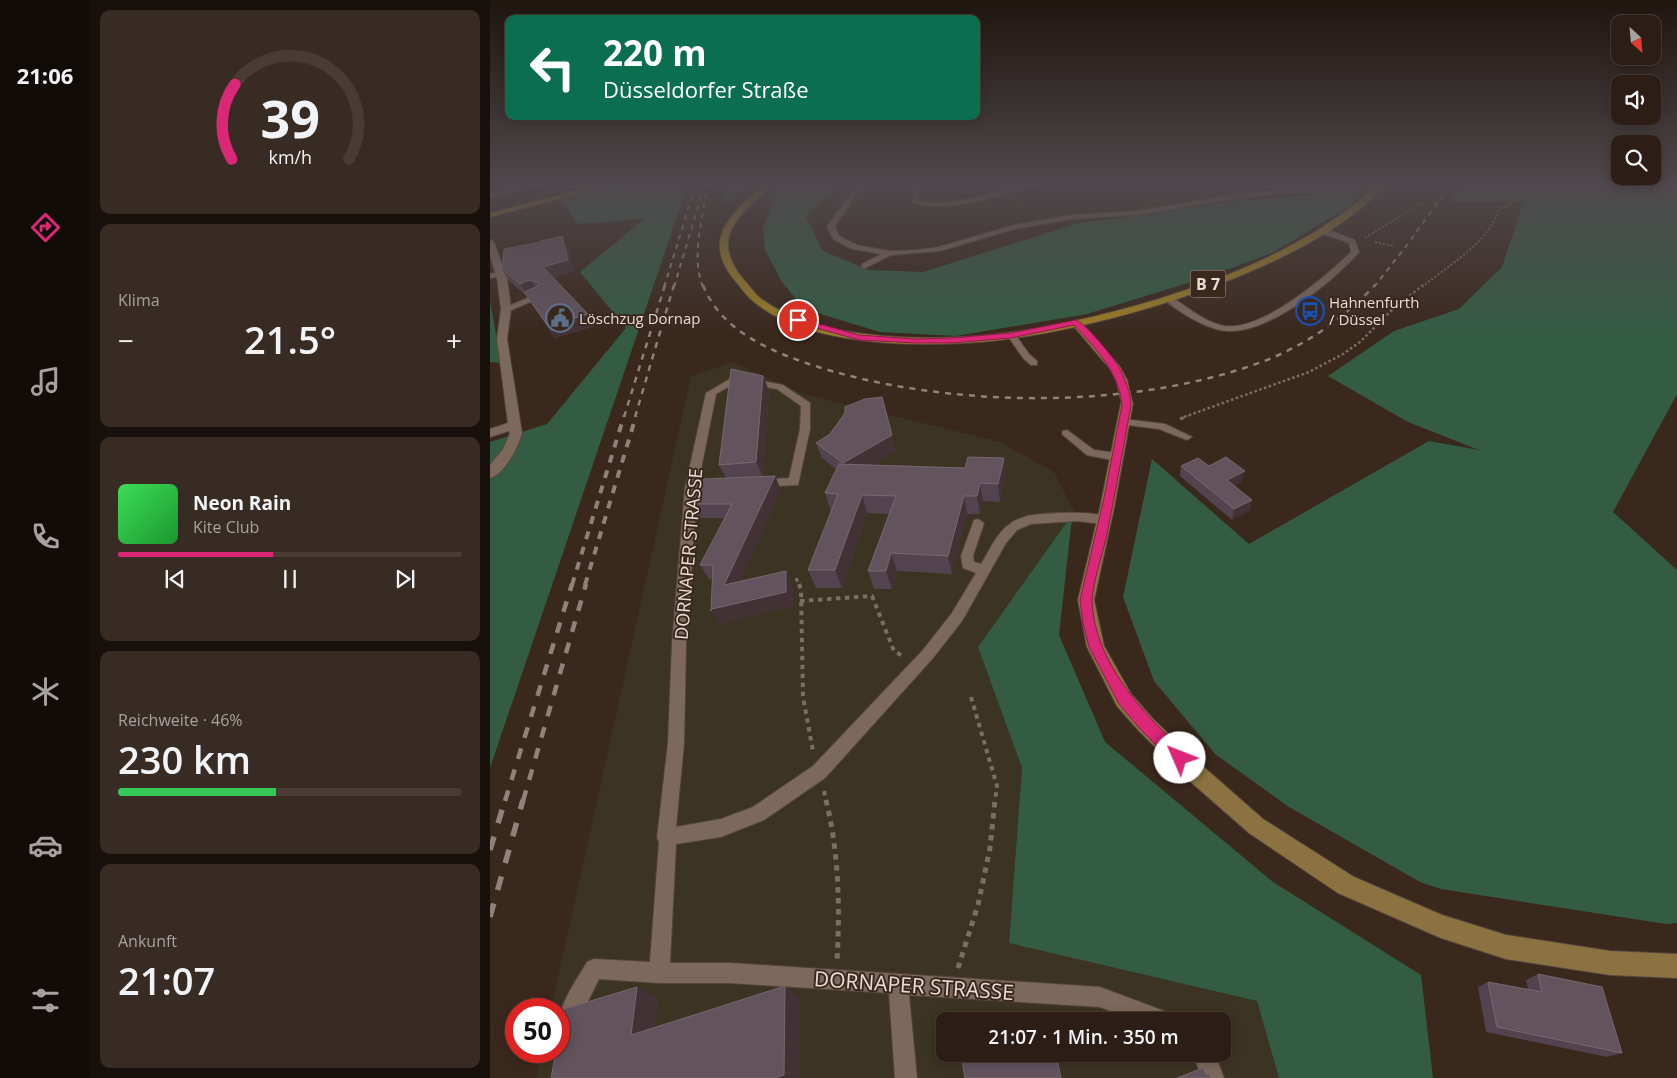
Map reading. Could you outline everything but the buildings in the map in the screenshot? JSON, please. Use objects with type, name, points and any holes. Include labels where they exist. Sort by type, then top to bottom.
[{"type":"main road","name":"B 7","points":[[726,234],[724,256],[736,277],[756,300],[808,324],[859,337],[915,341],[1011,335],[1076,322],[1167,298],[1248,269],[1316,234]]},
{"type":"main road","points":[[1076,322],[1116,369],[1122,382],[1126,403],[1117,457],[1086,600],[1089,623],[1096,647],[1124,700],[1146,725],[1191,769],[1256,826],[1346,885],[1441,926],[1506,947],[1610,963],[1677,966]]},
{"type":"street","points":[[490,244],[495,275],[506,309],[502,339],[515,425],[515,441],[512,448],[490,474]]},
{"type":"street","points":[[490,433],[515,425]]},
{"type":"lane","points":[[835,234],[836,237],[855,247],[889,252],[918,252],[940,249],[989,234]]},
{"type":"lane","points":[[1167,298],[1218,327],[1234,329],[1247,327],[1292,306],[1311,293],[1354,252],[1352,242],[1332,234]]},
{"type":"lane","points":[[865,266],[889,252]]},
{"type":"lane","points":[[506,309],[540,296]]},
{"type":"lane","points":[[1011,335],[1034,364]]},
{"type":"lane","name":"DORNAPER STRASSE","points":[[659,973],[668,837],[666,838],[676,743],[679,644],[691,488],[711,393],[735,379],[780,387],[806,405],[805,429],[794,482],[747,485]]},
{"type":"lane","points":[[1124,422],[1161,426],[1187,437]]},
{"type":"lane","points":[[1067,433],[1091,453],[1117,457]]},
{"type":"lane","points":[[691,488],[728,486]]},
{"type":"lane","points":[[668,837],[721,828],[758,814],[819,772],[928,654],[957,617],[983,570],[1002,540],[1013,527],[1029,520],[1076,517],[1104,520]]},
{"type":"lane","points":[[978,523],[967,556],[968,565],[983,570]]},
{"type":"lane","name":"DORNAPER STRASSE","points":[[570,1014],[594,969],[659,973],[730,972],[1100,997],[1141,1012]]},
{"type":"lane","points":[[898,983],[906,1078]]},
{"type":"lane","points":[[1207,1062],[1213,1078]]},
{"type":"path","points":[[1364,239],[1372,234]]},
{"type":"path","points":[[1161,426],[1309,372],[1343,354],[1360,342],[1391,312],[1477,244],[1485,234]]},
{"type":"path","points":[[1375,242],[1394,246]]},
{"type":"path","points":[[800,601],[872,596],[894,651]]},
{"type":"path","points":[[952,988],[978,905],[990,848],[997,786],[971,697]]},
{"type":"shaded area","points":[[733,362],[800,393],[1000,442],[1054,472],[1074,512],[978,647],[1022,768],[1009,943],[1257,1001],[1279,1078],[536,1078],[539,1063],[570,1063],[570,998],[553,998],[691,376]]},
{"type":"green space","points":[[626,234],[671,234],[490,768],[490,442],[547,424],[626,328],[580,272]]},
{"type":"green space","points":[[764,234],[815,234],[823,251],[869,270],[923,272],[1043,234],[1303,234],[1272,253],[1201,279],[1087,314],[956,336],[880,332],[804,309],[782,282],[765,250]]},
{"type":"green space","points":[[1513,234],[1677,234],[1677,394],[1613,512],[1677,570],[1677,923],[1666,924],[1441,889],[1420,882],[1289,807],[1215,754],[1154,681],[1123,597],[1152,459],[1249,544],[1429,441],[1479,450],[1408,422],[1328,376],[1394,331],[1459,309],[1502,267]]},
{"type":"green space","points":[[490,300],[501,363],[490,362]]},
{"type":"green space","points":[[1074,512],[1059,635],[1105,742],[1273,882],[1421,975],[1433,1078],[1279,1078],[1257,1001],[1009,943],[1022,768],[978,647]]},
{"type":"railway","points":[[664,287],[680,234]]},
{"type":"railway","points":[[674,287],[690,234]]},
{"type":"railway","points":[[699,234],[698,262],[699,275],[703,287]]},
{"type":"railway","points":[[1374,287],[1415,234]]},
{"type":"railway","points":[[624,417],[665,285]]},
{"type":"railway","points":[[635,417],[674,285]]},
{"type":"railway","points":[[703,285],[721,315],[748,337],[780,353],[812,365],[865,380],[921,390],[980,396],[1040,398],[1100,396],[1159,388],[1215,377],[1267,360],[1311,338],[1338,319],[1375,285]]},
{"type":"railway","points":[[572,585],[624,416]]},
{"type":"railway","points":[[585,585],[636,416]]},
{"type":"railway","points":[[505,801],[572,584]]},
{"type":"railway","points":[[523,801],[586,584]]},
{"type":"railway","points":[[490,850],[505,800]]},
{"type":"railway","points":[[490,917],[523,800]]},
{"type":"place","name":"Hahnenfurth / Düssel","points":[[1310,311]]},
{"type":"place","name":"Löschzug Dornap","points":[[560,318]]},
{"type":"route","points":[[798,320],[831,331],[859,337],[915,341],[980,339],[1023,333],[1076,322],[1090,338],[1116,369],[1122,382],[1127,405],[1109,498],[1086,600],[1089,623],[1096,647],[1124,700],[1146,725],[1180,758]]}]
